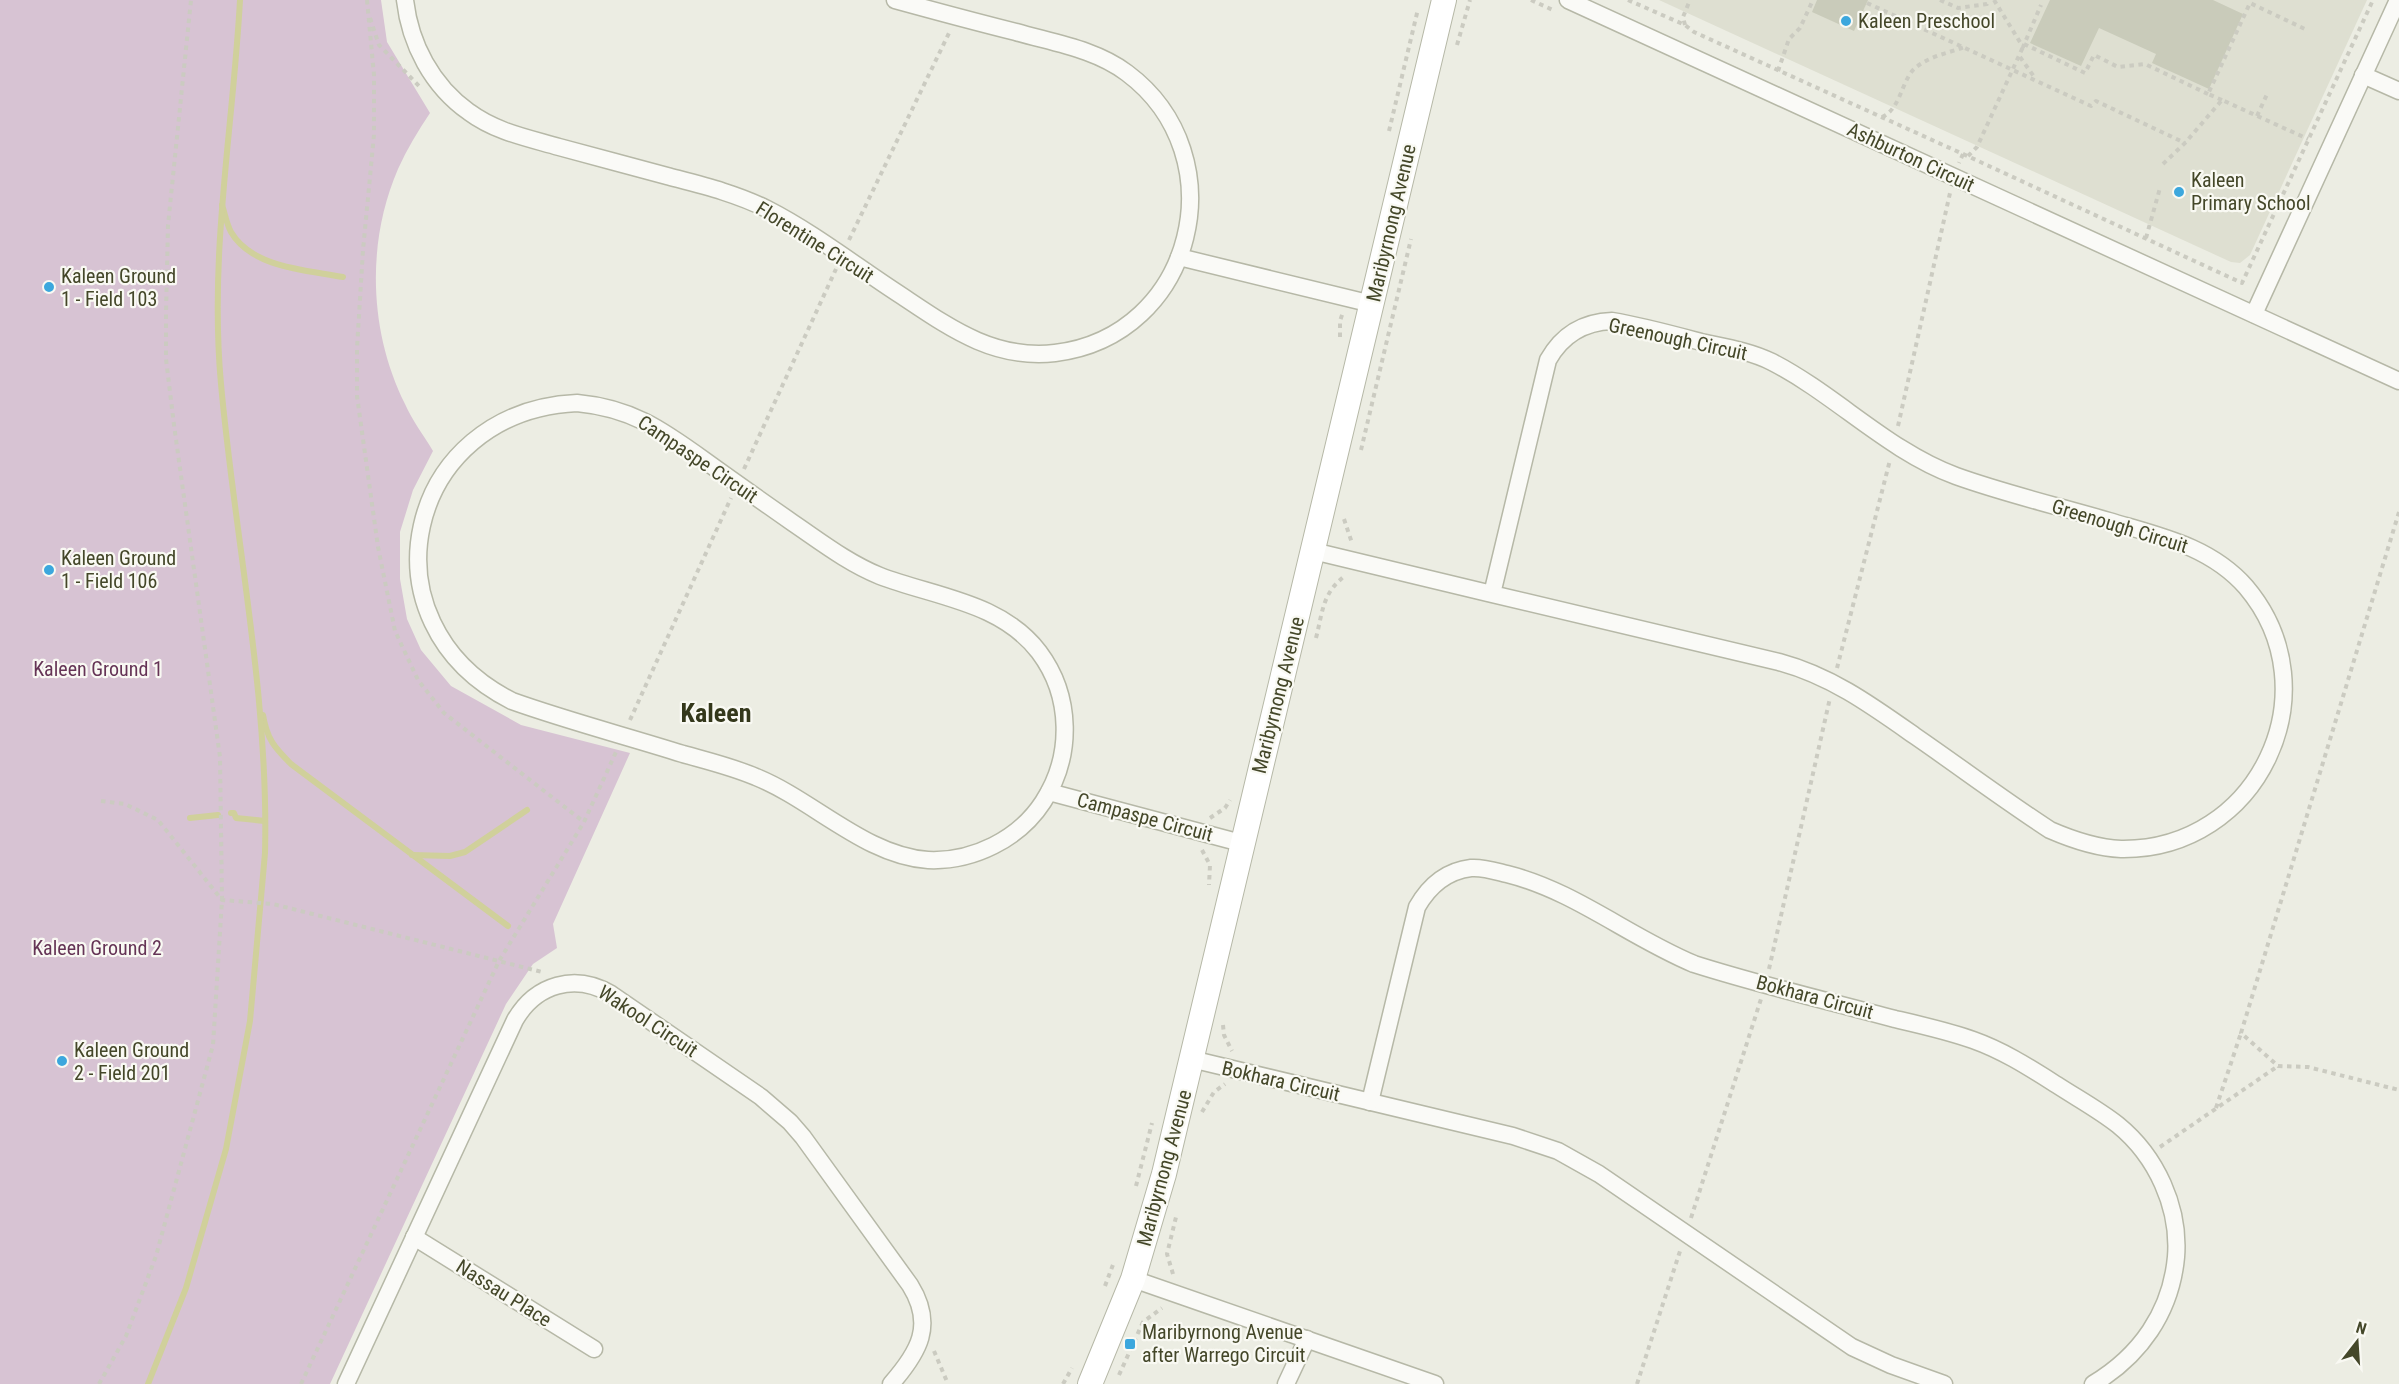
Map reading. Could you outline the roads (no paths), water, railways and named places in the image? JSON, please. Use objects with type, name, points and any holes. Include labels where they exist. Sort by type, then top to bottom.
[{"type":"street","name":"Florentine Circuit","points":[[405,0],[414,40],[431,73],[455,101],[485,123],[519,136],[734,195],[771,211],[966,337],[1000,350],[1036,354],[1082,347],[1122,328],[1162,290],[1179,257],[1190,215],[1189,171],[1185,154],[1171,122],[1150,93],[1123,70],[1092,54],[895,0]]},
{"type":"street","name":"Maribyrnong Avenue","points":[[1090,1384],[1133,1279],[1155,1209],[1444,0]]},
{"type":"street","name":"Ashburton Circuit","points":[[1568,0],[2399,381]]},
{"type":"street","points":[[2254,314],[2398,0]]},
{"type":"street","points":[[2363,75],[2399,91]]},
{"type":"street","points":[[1179,257],[1372,303]]},
{"type":"street","name":"Greenough Circuit","points":[[1313,551],[1492,594],[1779,662],[1834,682],[1867,702],[2050,830],[2084,843],[2111,848],[2139,848],[2175,841],[2223,816],[2249,790],[2260,775],[2272,750],[2280,724],[2284,688],[2274,634],[2251,595],[2233,574],[2204,552],[2170,538],[1955,475],[1918,459],[1785,370],[1758,356],[1612,321],[1589,324],[1569,334],[1548,360],[1492,594]]},
{"type":"street","name":"Campaspe Circuit","points":[[559,404],[596,405],[631,414],[664,432],[828,547],[862,568],[989,612],[1011,624],[1029,640],[1056,681],[1064,713],[1066,729],[1058,778],[1049,792],[1030,818],[1012,834],[991,847],[953,858],[928,860],[912,858],[882,848],[793,795],[754,776],[512,701],[480,682],[453,656],[442,641],[430,616],[419,572],[420,534],[430,499],[449,466],[474,440],[497,424],[522,412],[559,404]]},
{"type":"street","name":"Campaspe Circuit","points":[[1049,792],[1241,843]]},
{"type":"street","name":"Bokhara Circuit","points":[[1370,1102],[1417,907],[1430,889],[1448,875],[1469,868],[1491,870],[1543,885],[1592,909],[1672,955],[1715,971],[1992,1047],[2027,1066],[2104,1115],[2132,1138],[2147,1156],[2163,1183],[2174,1218],[2176,1254],[2170,1290],[2164,1307],[2146,1338],[2121,1365],[2093,1384]]},
{"type":"street","name":"Wakool Circuit","points":[[346,1384],[521,1010],[546,988],[568,983],[591,984],[611,994],[761,1097],[790,1122],[910,1285],[920,1305],[923,1326],[921,1337],[913,1357],[891,1384]]},
{"type":"street","name":"Bokhara Circuit","points":[[1191,1059],[1513,1136],[1558,1151],[1599,1174],[1852,1347],[1891,1365],[1944,1384]]},
{"type":"street","name":"Nassau Place","points":[[414,1237],[594,1349]]},
{"type":"street","points":[[1133,1279],[1435,1384]]},
{"type":"street","points":[[1286,1384],[1307,1339]]},
{"type":"waterway","points":[[148,1384],[186,1288],[226,1149],[250,1021],[265,853],[265,794],[257,676],[227,442],[218,335],[223,191],[240,0]]},
{"type":"waterway","points":[[222,205],[231,232],[240,244],[252,253],[281,265],[343,277]]},
{"type":"waterway","points":[[263,715],[272,742],[291,764],[508,926]]},
{"type":"waterway","points":[[412,855],[450,856],[465,852],[527,810]]},
{"type":"waterway","points":[[231,813],[234,813],[236,818],[265,821]]},
{"type":"waterway","points":[[190,818],[218,815]]},
{"type":"place","name":"Kaleen Preschool","points":[[1846,21]]},
{"type":"place","name":"Kaleen Primary School","points":[[2179,192]]},
{"type":"place","name":"Kaleen Ground 1 - Field 103","points":[[49,287]]},
{"type":"place","name":"Kaleen Ground 1 - Field 106","points":[[49,570]]},
{"type":"place","name":"Kaleen Ground 2 - Field 201","points":[[62,1061]]},
{"type":"place","name":"Maribyrnong Avenue after Warrego Circuit","points":[[1130,1344]]},
{"type":"district","name":"Kaleen","points":[[716,713]]},
{"type":"park label","name":"Kaleen Ground 1","points":[[98,669]]},
{"type":"park label","name":"Kaleen Ground 2","points":[[97,948]]}]
